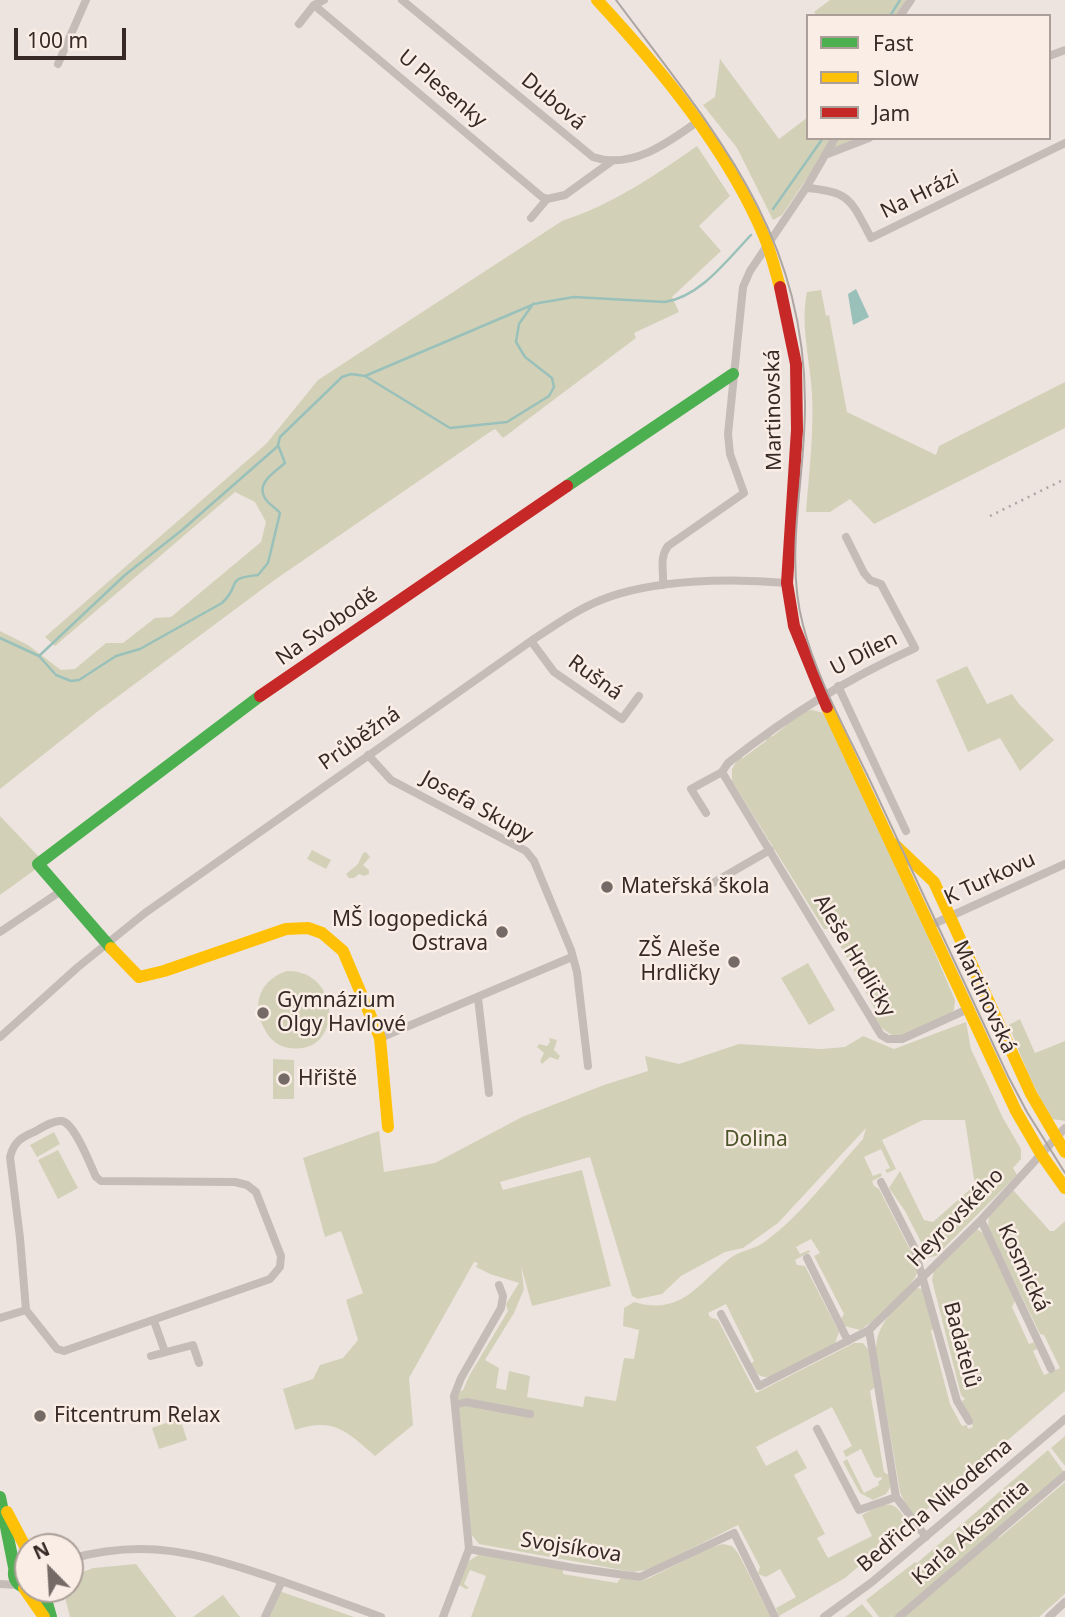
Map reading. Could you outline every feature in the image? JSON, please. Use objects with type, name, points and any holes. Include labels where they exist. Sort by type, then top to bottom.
[{"type":"street","points":[[58,64],[86,0]]},
{"type":"street","points":[[299,24],[314,5],[324,0]]},
{"type":"street","name":"Dubová","points":[[402,0],[587,153],[598,159],[612,161]]},
{"type":"street","name":"Martinovská","points":[[597,0],[633,37],[697,122],[743,192],[767,245],[787,309],[797,376],[797,430],[787,583],[794,626],[822,696],[1016,1111],[1065,1188]]},
{"type":"street","name":"U Plesenky","points":[[314,5],[547,199]]},
{"type":"street","points":[[531,218],[547,199],[565,195],[612,161],[645,154],[697,122]]},
{"type":"street","points":[[663,585],[662,561],[668,546],[744,493],[730,454],[728,433],[743,287],[750,271],[806,188],[834,140]]},
{"type":"street","points":[[825,155],[864,140]]},
{"type":"street","name":"Na Hrázi","points":[[806,188],[829,189],[842,194],[855,208],[871,238],[1065,143]]},
{"type":"street","name":"Na Svobodě","points":[[380,1038],[343,951],[322,933],[308,928],[286,929],[139,977],[37,864],[260,696],[733,374]]},
{"type":"street","name":"U Dílen","points":[[822,696],[915,648],[881,584],[870,580],[864,573],[846,537]]},
{"type":"street","name":"Průběžná","points":[[0,1037],[107,943],[194,877],[531,640],[579,610],[600,600],[640,588],[663,585],[768,581],[787,583]]},
{"type":"street","name":"Rušná","points":[[531,640],[554,672],[622,719],[639,696]]},
{"type":"street","points":[[838,686],[906,831]]},
{"type":"street","points":[[706,813],[691,789],[722,772],[728,763],[758,739],[822,696]]},
{"type":"street","name":"Josefa Skupy","points":[[368,755],[391,780],[526,851],[534,861],[563,928],[577,972],[588,1066]]},
{"type":"street","name":"Aleše Hrdličky","points":[[722,772],[881,1035],[902,1039],[968,1009]]},
{"type":"street","name":"Martinovská","points":[[878,817],[897,850],[918,863],[929,874],[1028,1088],[1060,1133],[1065,1152]]},
{"type":"street","points":[[699,891],[770,850]]},
{"type":"street","name":"K Turkovu","points":[[929,926],[1065,864]]},
{"type":"street","points":[[0,932],[61,891]]},
{"type":"street","points":[[388,1127],[380,1038],[572,957]]},
{"type":"street","points":[[478,998],[489,1093]]},
{"type":"street","points":[[58,1121],[65,1122],[72,1128],[96,1177],[102,1181],[235,1182],[247,1185],[256,1192],[281,1256],[280,1267],[270,1279],[64,1351],[57,1349],[26,1310],[10,1157],[12,1149],[21,1138],[58,1121]]},
{"type":"street","name":"Heyrovského","points":[[721,1314],[758,1387],[869,1330],[981,1220],[1060,1133]]},
{"type":"street","name":"Badatelů","points":[[881,1182],[914,1247],[957,1401],[969,1421]]},
{"type":"street","name":"Kosmická","points":[[981,1220],[1051,1369]]},
{"type":"street","points":[[807,1258],[848,1341]]},
{"type":"street","points":[[443,1617],[470,1549],[454,1396],[461,1378],[501,1308],[503,1296],[499,1285]]},
{"type":"street","points":[[0,1318],[26,1310]]},
{"type":"street","points":[[154,1321],[165,1352]]},
{"type":"street","points":[[869,1330],[896,1497],[926,1537]]},
{"type":"street","points":[[151,1356],[193,1345],[199,1363]]},
{"type":"street","points":[[454,1405],[466,1402],[530,1414]]},
{"type":"street","name":"Bedřicha Nikodema","points":[[824,1617],[865,1588],[1065,1419]]},
{"type":"street","points":[[817,1429],[859,1510],[896,1497]]},
{"type":"street","name":"Karla Aksamita","points":[[899,1617],[1065,1475]]},
{"type":"street","points":[[0,1498],[18,1533]]},
{"type":"street","points":[[0,1498],[14,1558]]},
{"type":"street","name":"Svojsíkova","points":[[470,1549],[640,1577],[734,1533],[775,1617]]},
{"type":"street","points":[[84,1557],[124,1550],[181,1551],[216,1559],[382,1617]]},
{"type":"street","points":[[265,1617],[282,1581]]},
{"type":"street","points":[[1049,1617],[1065,1602]]},
{"type":"green space","points":[[830,0],[914,0],[906,14],[814,12]]},
{"type":"green space","points":[[720,59],[779,139],[806,119],[806,140],[871,140],[825,152],[782,215],[773,220],[737,148],[703,105],[715,97]]},
{"type":"green space","points":[[697,146],[730,196],[699,226],[721,251],[672,297],[679,312],[634,333],[636,338],[503,438],[495,429],[490,432],[276,579],[97,712],[0,789],[0,631],[28,645],[61,670],[75,669],[106,643],[123,643],[155,618],[171,617],[261,542],[266,522],[255,502],[235,492],[55,646],[45,637],[266,444],[318,380],[562,221],[616,198]]},
{"type":"green space","points":[[821,290],[826,316],[829,315],[847,412],[936,455],[939,446],[1065,382],[1065,428],[874,524],[850,499],[830,512],[806,512],[812,408],[805,304],[807,292]]},
{"type":"green space","points":[[967,666],[987,704],[1012,694],[1054,740],[1020,771],[1000,738],[968,752],[936,680]]},
{"type":"green space","points":[[812,710],[824,713],[955,1000],[954,1010],[950,1013],[903,1035],[893,1036],[879,1026],[873,1017],[876,1011],[831,929],[824,929],[732,781],[732,769],[739,757],[743,758],[766,741],[766,737],[773,736],[787,725],[787,722]]},
{"type":"green space","points":[[0,816],[40,858],[36,869],[0,895]]},
{"type":"green space","points":[[312,850],[331,860],[326,869],[307,859]]},
{"type":"green space","points":[[366,852],[370,857],[363,865],[369,870],[369,874],[349,878],[346,874],[358,864]]},
{"type":"green space","points":[[808,963],[835,1010],[809,1025],[781,978]]},
{"type":"green space","points":[[287,971],[305,974],[319,984],[327,997],[327,1027],[320,1039],[307,1047],[290,1048],[279,1045],[269,1037],[261,1021],[258,1003],[264,987],[277,975]]},
{"type":"green space","points":[[1020,1019],[1035,1053],[1065,1041],[1065,1121],[1052,1119],[1028,1073],[1009,1025]]},
{"type":"green space","name":"Dolina","points":[[966,1022],[971,1049],[1003,1118],[1021,1149],[1021,1159],[1013,1168],[1017,1175],[936,1256],[925,1258],[920,1250],[923,1246],[905,1211],[889,1188],[900,1171],[924,1220],[933,1222],[975,1185],[965,1120],[923,1120],[882,1140],[896,1169],[887,1173],[885,1170],[890,1168],[881,1149],[864,1157],[873,1176],[881,1173],[882,1176],[872,1181],[879,1189],[916,1261],[917,1273],[914,1279],[883,1313],[860,1330],[844,1326],[841,1319],[844,1314],[814,1256],[820,1253],[811,1239],[796,1247],[800,1254],[809,1250],[810,1252],[795,1260],[797,1265],[805,1266],[839,1332],[835,1344],[771,1377],[764,1377],[756,1373],[750,1365],[754,1361],[726,1304],[708,1313],[710,1317],[718,1320],[756,1393],[854,1343],[863,1343],[868,1349],[874,1383],[874,1388],[870,1391],[884,1472],[890,1476],[891,1486],[886,1494],[873,1500],[860,1493],[843,1462],[847,1459],[864,1493],[879,1485],[878,1482],[882,1479],[874,1476],[861,1449],[846,1457],[843,1451],[852,1446],[832,1407],[756,1447],[766,1466],[797,1450],[807,1468],[794,1475],[825,1534],[817,1538],[828,1558],[872,1536],[862,1515],[884,1505],[894,1506],[899,1510],[908,1525],[845,1578],[779,1616],[776,1608],[796,1597],[780,1569],[766,1577],[758,1574],[760,1567],[738,1525],[651,1569],[633,1572],[479,1544],[470,1533],[457,1393],[463,1390],[508,1311],[506,1304],[519,1283],[490,1274],[476,1267],[478,1263],[474,1262],[409,1378],[413,1425],[375,1456],[347,1433],[330,1426],[308,1426],[295,1430],[283,1389],[313,1379],[320,1365],[343,1358],[358,1340],[346,1300],[363,1293],[341,1231],[325,1237],[303,1158],[379,1131],[384,1172],[435,1163],[522,1117],[648,1071],[645,1056],[679,1064],[739,1044],[821,1049],[845,1047],[863,1036],[894,1049]],"holes":[[[866,1128],[863,1139],[803,1207],[763,1243],[734,1256],[687,1296],[664,1305],[634,1302],[624,1308],[623,1326],[639,1330],[634,1359],[624,1358],[616,1401],[585,1396],[583,1407],[527,1397],[530,1376],[509,1371],[506,1390],[496,1388],[499,1368],[485,1360],[514,1313],[524,1289],[521,1266],[532,1306],[611,1286],[582,1170],[503,1190],[500,1182],[590,1157],[632,1296],[638,1299],[662,1294],[681,1276],[725,1252],[743,1248],[778,1223]]]},
{"type":"green space","points":[[549,1038],[557,1040],[554,1050],[560,1056],[558,1060],[550,1057],[542,1064],[540,1061],[544,1053],[537,1047],[539,1044],[547,1046]]},
{"type":"green space","name":"Hřiště","points":[[273,1059],[294,1060],[294,1099],[273,1099]]},
{"type":"green space","points":[[54,1132],[60,1144],[37,1157],[30,1145]]},
{"type":"green space","points":[[58,1150],[78,1188],[58,1199],[38,1160]]},
{"type":"green space","points":[[1014,1191],[1050,1231],[1054,1231],[1065,1221],[1065,1391],[917,1518],[907,1507],[900,1492],[876,1352],[879,1332],[895,1309],[916,1288],[923,1289],[950,1404],[962,1426],[967,1425],[968,1429],[973,1427],[962,1401],[965,1399],[961,1395],[932,1280],[934,1270],[977,1229],[984,1234],[1015,1301],[1012,1307],[1029,1344],[1034,1342],[1037,1349],[1033,1351],[1044,1375],[1060,1368],[1044,1335],[1040,1334],[988,1227],[989,1217],[1009,1192]]},
{"type":"green space","points":[[180,1418],[187,1440],[159,1449],[152,1428]]},
{"type":"green space","points":[[1065,1436],[1065,1466],[1051,1448]]},
{"type":"green space","points":[[1048,1450],[1064,1472],[895,1617],[879,1617],[866,1600],[917,1563]]},
{"type":"green space","points":[[1065,1482],[1065,1594],[1039,1617],[903,1617],[996,1536],[999,1538]]},
{"type":"green space","points":[[723,1544],[732,1546],[738,1553],[771,1617],[471,1617],[486,1576],[470,1570],[464,1584],[469,1588],[459,1585],[467,1562],[480,1554],[563,1569],[563,1574],[617,1583],[621,1578],[641,1581]]},
{"type":"green space","points":[[136,1564],[176,1617],[70,1617],[66,1603],[84,1603],[84,1572],[93,1568]]},
{"type":"green space","points":[[279,1593],[354,1617],[268,1617]]},
{"type":"green space","points":[[223,1595],[240,1617],[193,1617]]},
{"type":"green space","points":[[862,1604],[873,1617],[845,1617]]},
{"type":"water","points":[[856,289],[869,317],[853,325],[848,294]]},
{"type":"waterway","points":[[891,14],[900,0]]},
{"type":"waterway","points":[[773,209],[822,140]]},
{"type":"waterway","points":[[0,638],[39,656],[56,675],[71,681],[79,680],[116,656],[140,649],[222,603],[237,580],[258,575],[268,563],[280,513],[267,501],[263,486],[268,477],[285,463],[278,445],[280,437],[342,377],[351,374],[365,376],[450,428],[507,422],[549,396],[554,387],[552,378],[525,357],[516,342],[519,324],[533,304],[574,297],[665,302],[678,298],[702,285],[751,235]]},
{"type":"waterway","points":[[365,376],[532,305]]},
{"type":"waterway","points":[[39,656],[125,575],[182,530],[278,446]]},
{"type":"tram line","points":[[616,0],[718,139],[746,185],[770,233],[789,285],[801,341],[805,402],[795,571],[809,646],[834,708],[1008,1076],[1065,1173]]},
{"type":"railway","points":[[990,516],[1065,479]]},
{"type":"traffic: fast","points":[[567,486],[733,374]]},
{"type":"traffic: fast","points":[[111,948],[38,864],[260,696]]},
{"type":"traffic: fast","points":[[0,1497],[14,1567]]},
{"type":"traffic: fast","points":[[47,1603],[51,1617]]},
{"type":"traffic: slow","points":[[597,0],[645,53],[691,111],[732,172],[766,242],[780,287]]},
{"type":"traffic: slow","points":[[827,707],[1016,1111],[1065,1188]]},
{"type":"traffic: slow","points":[[894,844],[934,882],[1031,1094],[1065,1152]]},
{"type":"traffic: slow","points":[[111,948],[139,977],[286,929],[308,928],[322,933],[343,951],[380,1038],[388,1127]]},
{"type":"traffic: slow","points":[[7,1512],[18,1533]]},
{"type":"traffic: slow","points":[[34,1603],[44,1617]]},
{"type":"traffic: jam","points":[[780,287],[796,364],[797,430],[787,583],[794,626],[827,707]]},
{"type":"traffic: jam","points":[[260,696],[567,486]]},
{"type":"place","name":"Mateřská škola","points":[[607,887]]},
{"type":"place","name":"MŠ logopedická Ostrava","points":[[502,932]]},
{"type":"place","name":"ZŠ Aleše Hrdličky","points":[[734,962]]},
{"type":"place","name":"Gymnázium Olgy Havlové","points":[[263,1013]]},
{"type":"place","name":"Hřiště","points":[[284,1079]]},
{"type":"place","name":"Fitcentrum Relax","points":[[40,1416]]}]
